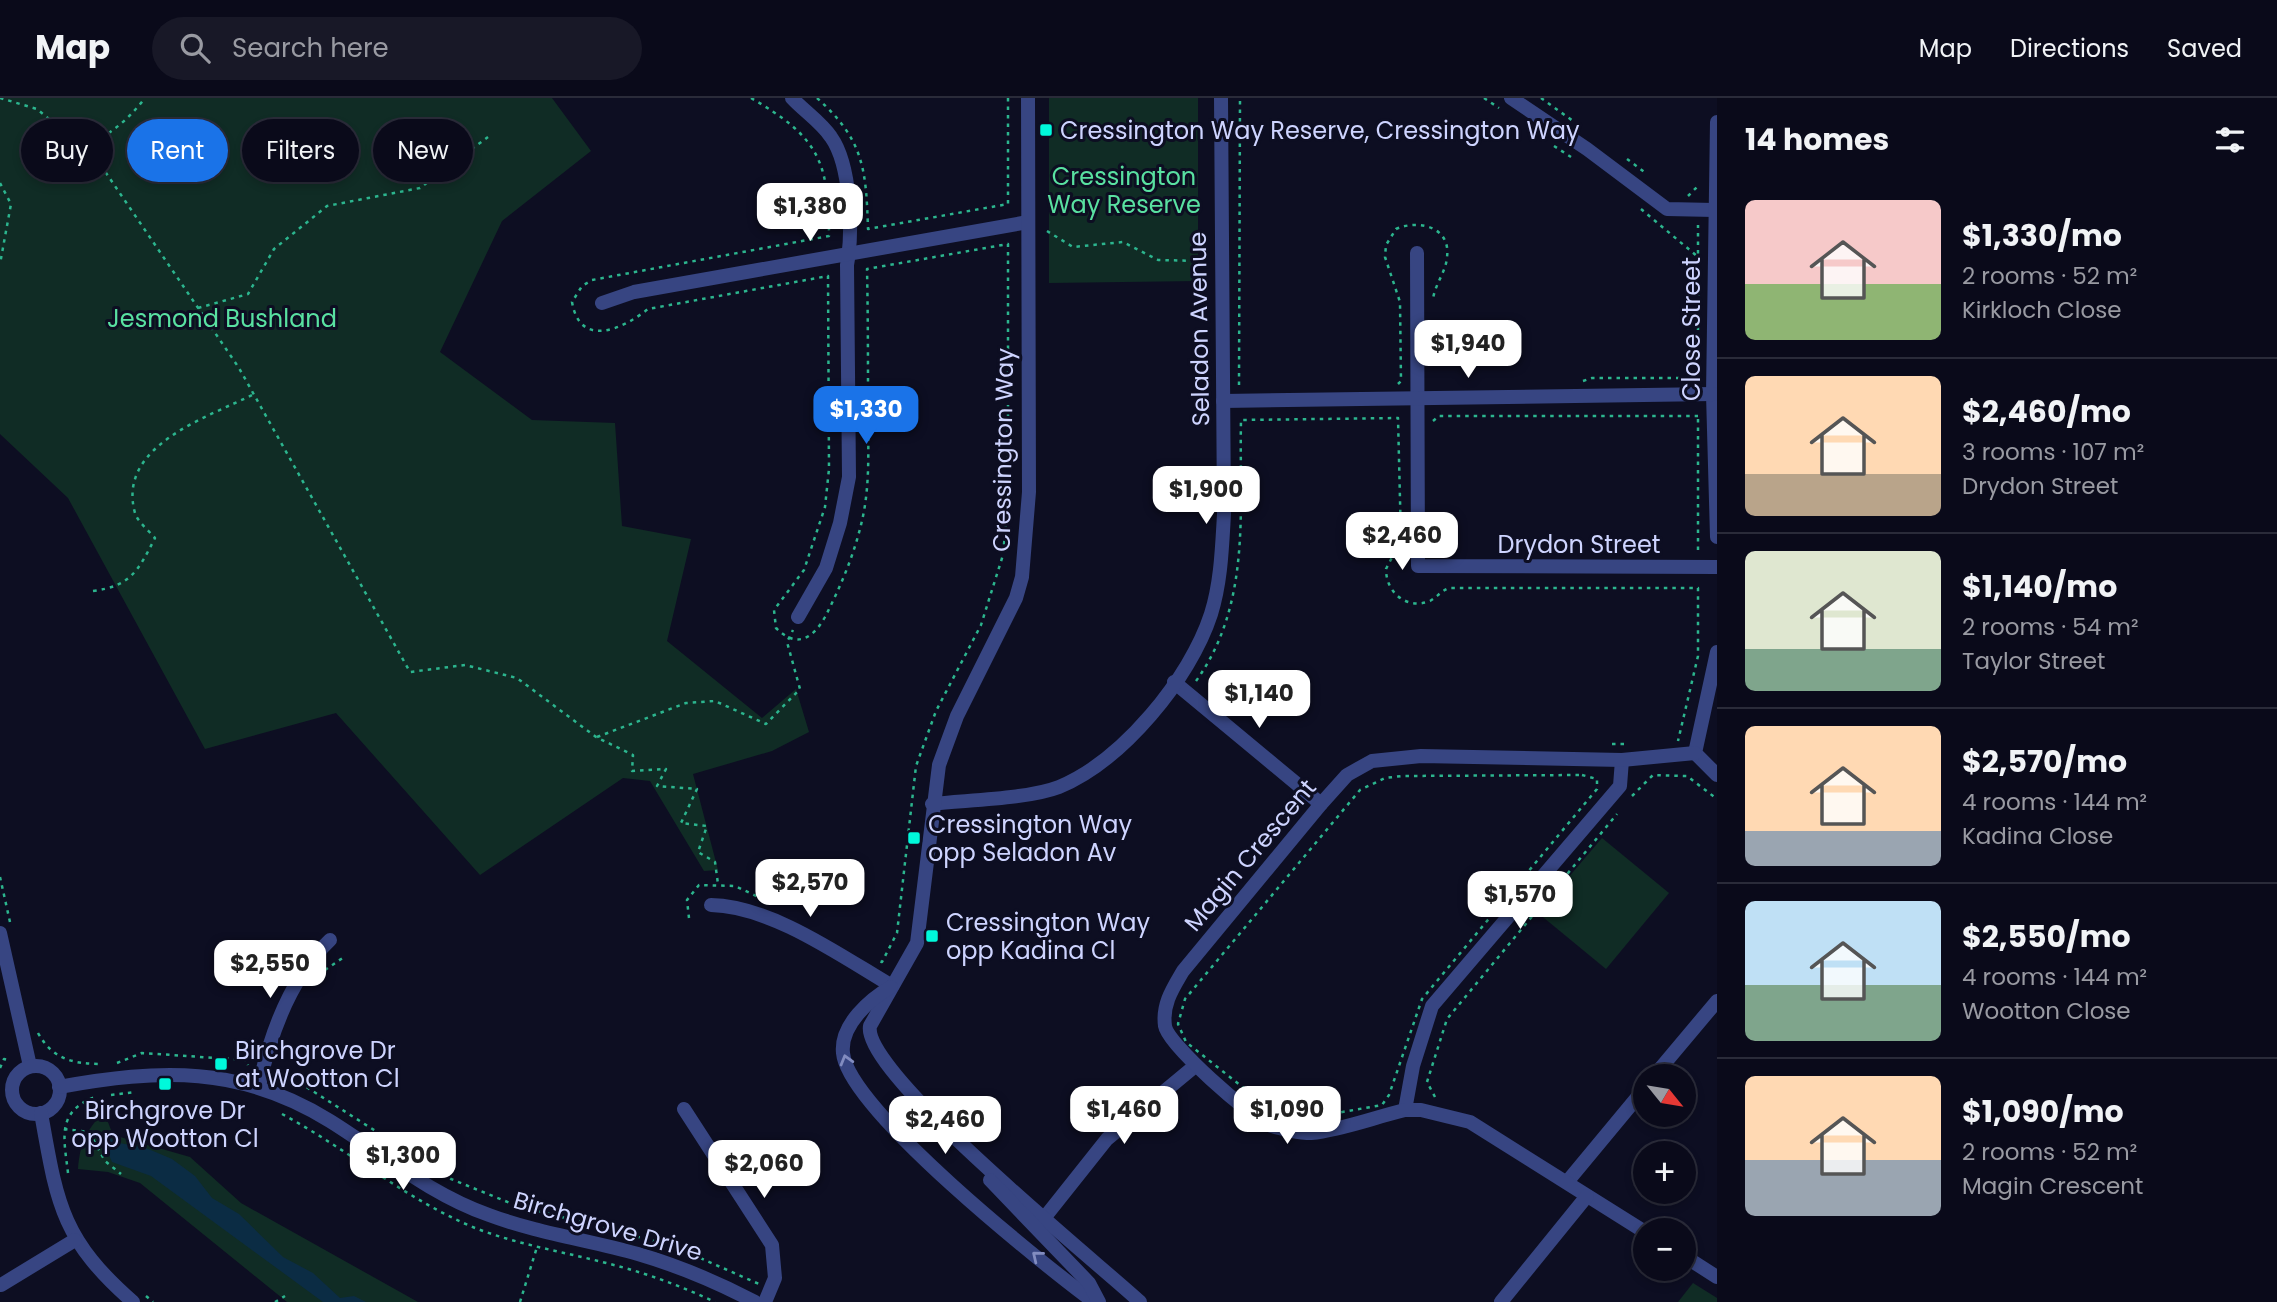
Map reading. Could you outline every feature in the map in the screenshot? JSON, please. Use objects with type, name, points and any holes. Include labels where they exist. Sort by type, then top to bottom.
[{"type":"street","name":"Cressington Way","points":[[892,986],[909,962],[917,943],[932,804],[939,765],[950,732],[997,640],[1022,577],[1029,492],[1028,98]]},
{"type":"street","name":"Seladon Avenue","points":[[932,804],[1058,787],[1105,760],[1139,730],[1174,682],[1211,615],[1221,567],[1224,514],[1221,98]]},
{"type":"street","points":[[791,100],[831,137],[844,164],[849,254],[849,477],[840,523],[826,568],[798,617]]},
{"type":"street","points":[[1513,103],[1587,149],[1667,209],[1714,211]]},
{"type":"street","name":"Close Street","points":[[1717,122],[1713,394],[1717,537]]},
{"type":"street","points":[[602,303],[634,292],[1028,222]]},
{"type":"street","name":"Drydon Street","points":[[1417,253],[1418,566],[1717,567]]},
{"type":"street","points":[[1223,401],[1713,394]]},
{"type":"street","points":[[1717,652],[1695,753],[1717,775]]},
{"type":"street","points":[[1174,682],[1321,804]]},
{"type":"street","name":"Magin Crescent","points":[[1405,1110],[1310,1133],[1269,1125],[1195,1066],[1174,1044],[1165,1028],[1170,992],[1183,971],[1321,804],[1348,775],[1372,761],[1421,755],[1622,760],[1695,753]]},
{"type":"street","points":[[1622,760],[1620,786],[1432,1006],[1413,1066],[1405,1110],[1420,1110],[1469,1122],[1633,1225]]},
{"type":"street","points":[[712,905],[735,905],[794,930],[892,986]]},
{"type":"street","points":[[0,933],[30,1066]]},
{"type":"street","points":[[259,1086],[272,1040],[302,972],[330,940]]},
{"type":"street","points":[[892,986],[870,1026],[870,1036],[907,1089],[1089,1283],[1096,1301]]},
{"type":"street","points":[[892,986],[869,1003],[846,1034],[843,1054],[855,1082],[891,1126],[935,1170],[1096,1301]]},
{"type":"street","points":[[1664,1064],[1717,1001]]},
{"type":"street","points":[[30,1066],[47,1068],[60,1087],[57,1101],[41,1113],[25,1112],[6,1095],[14,1079],[30,1066]]},
{"type":"street","points":[[1045,1217],[1107,1139],[1195,1066]]},
{"type":"street","name":"Birchgrove Drive","points":[[60,1087],[120,1076],[166,1074],[219,1076],[259,1086],[309,1109],[416,1180],[486,1214],[665,1262],[694,1272],[755,1302]]},
{"type":"street","points":[[1567,1182],[1633,1102]]},
{"type":"street","points":[[684,1109],[772,1245],[775,1278],[765,1302]]},
{"type":"street","points":[[41,1113],[60,1207],[75,1240],[104,1276],[138,1298]]},
{"type":"street","points":[[960,1144],[1140,1302]]},
{"type":"street","points":[[1501,1302],[1587,1196]]},
{"type":"street","points":[[0,1291],[0,1285],[75,1240]]},
{"type":"street","points":[[1696,1264],[1717,1278]]},
{"type":"path","points":[[113,130],[131,116],[145,98]]},
{"type":"path","points":[[751,98],[771,110],[814,148],[829,191],[829,245]]},
{"type":"path","points":[[817,98],[846,127],[861,156],[867,194],[868,232],[1008,204],[1008,98]]},
{"type":"path","points":[[1239,388],[1240,98]]},
{"type":"path","points":[[1485,98],[1513,103]]},
{"type":"path","points":[[1541,98],[1581,126]]},
{"type":"path","points":[[0,99],[37,109],[49,119]]},
{"type":"path","points":[[198,308],[248,294],[274,249],[327,206],[420,188],[488,137]]},
{"type":"path","points":[[1544,139],[1573,159]]},
{"type":"path","points":[[1623,156],[1652,179]]},
{"type":"path","points":[[112,182],[254,394],[410,672],[465,665],[517,678],[596,737],[633,755],[632,771],[666,769],[657,786],[697,789],[681,823],[707,826],[698,852],[715,862],[718,884],[699,885],[691,892],[686,909],[690,918]]},
{"type":"path","points":[[0,183],[11,204],[0,264]]},
{"type":"path","points":[[1681,195],[1689,196],[1698,186]]},
{"type":"path","points":[[1632,202],[1698,257]]},
{"type":"path","points":[[1698,211],[1698,336]]},
{"type":"path","points":[[1398,384],[1401,382],[1401,302],[1385,251],[1392,234],[1403,226],[1429,226],[1445,241],[1447,260],[1434,289],[1433,305]]},
{"type":"path","points":[[1047,231],[1073,247],[1123,242],[1158,260],[1202,261]]},
{"type":"path","points":[[837,234],[592,280],[582,286],[572,302],[578,321],[588,328],[603,332],[626,323],[648,309],[828,276],[828,490],[818,535],[804,570],[774,610],[776,628],[789,639],[800,641],[818,630],[847,569],[864,511],[868,470],[867,269]]},
{"type":"path","points":[[859,271],[1008,244],[1008,500],[1003,555],[981,625],[936,711],[916,766],[897,933],[882,962]]},
{"type":"path","points":[[1579,384],[1592,378],[1698,378],[1698,387]]},
{"type":"path","points":[[93,591],[117,588],[142,564],[155,538],[135,514],[133,481],[148,455],[173,435],[254,394]]},
{"type":"path","points":[[1432,422],[1439,416],[1698,414],[1698,556]]},
{"type":"path","points":[[1195,683],[1207,665],[1227,621],[1239,570],[1241,420],[1398,418]]},
{"type":"path","points":[[1671,744],[1680,737],[1698,656],[1698,588]]},
{"type":"path","points":[[596,737],[685,703],[715,701],[766,724],[800,689],[789,639],[798,617]]},
{"type":"path","points":[[1607,744],[1633,744]]},
{"type":"path","points":[[1583,775],[1595,778],[1599,782],[1597,789],[1422,999],[1390,1095],[1379,1106],[1297,1120],[1279,1117],[1186,1042],[1178,1024],[1182,1004],[1349,800],[1367,786],[1402,776],[1583,775]]},
{"type":"path","points":[[1626,803],[1653,775],[1687,776],[1717,799]]},
{"type":"path","points":[[1437,1099],[1431,1095],[1427,1082],[1447,1019],[1618,813]]},
{"type":"path","points":[[322,972],[344,957]]},
{"type":"path","points":[[71,1067],[73,1062],[116,1064],[142,1053],[246,1060],[248,1065]]},
{"type":"path","points":[[0,1068],[4,1059],[9,1060]]},
{"type":"path","points":[[277,1064],[283,1075],[320,1094],[451,1179],[515,1205],[673,1247],[762,1286]]},
{"type":"path","points":[[108,1094],[145,1091]]},
{"type":"path","points":[[69,1181],[64,1129],[73,1108],[101,1095]]},
{"type":"path","points":[[77,1099],[80,1103]]},
{"type":"path","points":[[273,1110],[304,1125],[378,1177],[445,1215],[497,1236],[647,1275],[715,1302]]},
{"type":"path","points":[[64,1129],[89,1132],[105,1161],[121,1174]]},
{"type":"path","points":[[520,1302],[537,1247]]},
{"type":"path","points":[[275,1302],[285,1296]]},
{"type":"path","points":[[138,1298],[153,1302]]},
{"type":"green space","name":"Jesmond Bushland","points":[[0,98],[552,98],[591,151],[502,221],[440,352],[532,420],[615,423],[622,526],[691,539],[667,641],[762,718],[796,689],[809,732],[772,751],[693,774],[718,870],[704,871],[650,781],[623,778],[480,875],[336,713],[205,749],[68,498],[0,434]]},
{"type":"green space","name":"Cressington Way Reserve","points":[[1049,98],[1198,98],[1198,281],[1049,283]]},
{"type":"green space","points":[[1602,838],[1669,893],[1606,969],[1538,913]]},
{"type":"green space","points":[[104,1112],[113,1135],[190,1157],[241,1203],[418,1302],[287,1302],[140,1183],[108,1172],[78,1169],[85,1138]]},
{"type":"green space","points":[[1693,1283],[1717,1298],[1717,1302],[1678,1302]]},
{"type":"water","points":[[111,1138],[114,1142],[146,1148],[172,1159],[195,1176],[212,1198],[239,1214],[283,1257],[313,1273],[340,1298],[354,1296],[366,1302],[323,1302],[151,1176],[112,1162],[104,1143]]},
{"type":"place","name":"Cressington Way Reserve, Cressington Way","points":[[1046,130]]},
{"type":"place","name":"Cressington Way opp Seladon Av","points":[[914,838]]},
{"type":"place","name":"Cressington Way opp Kadina Cl","points":[[932,936]]},
{"type":"place","name":"Birchgrove Dr at Wootton Cl","points":[[221,1064]]},
{"type":"place","name":"Birchgrove Dr opp Wootton Cl","points":[[165,1084]]}]
